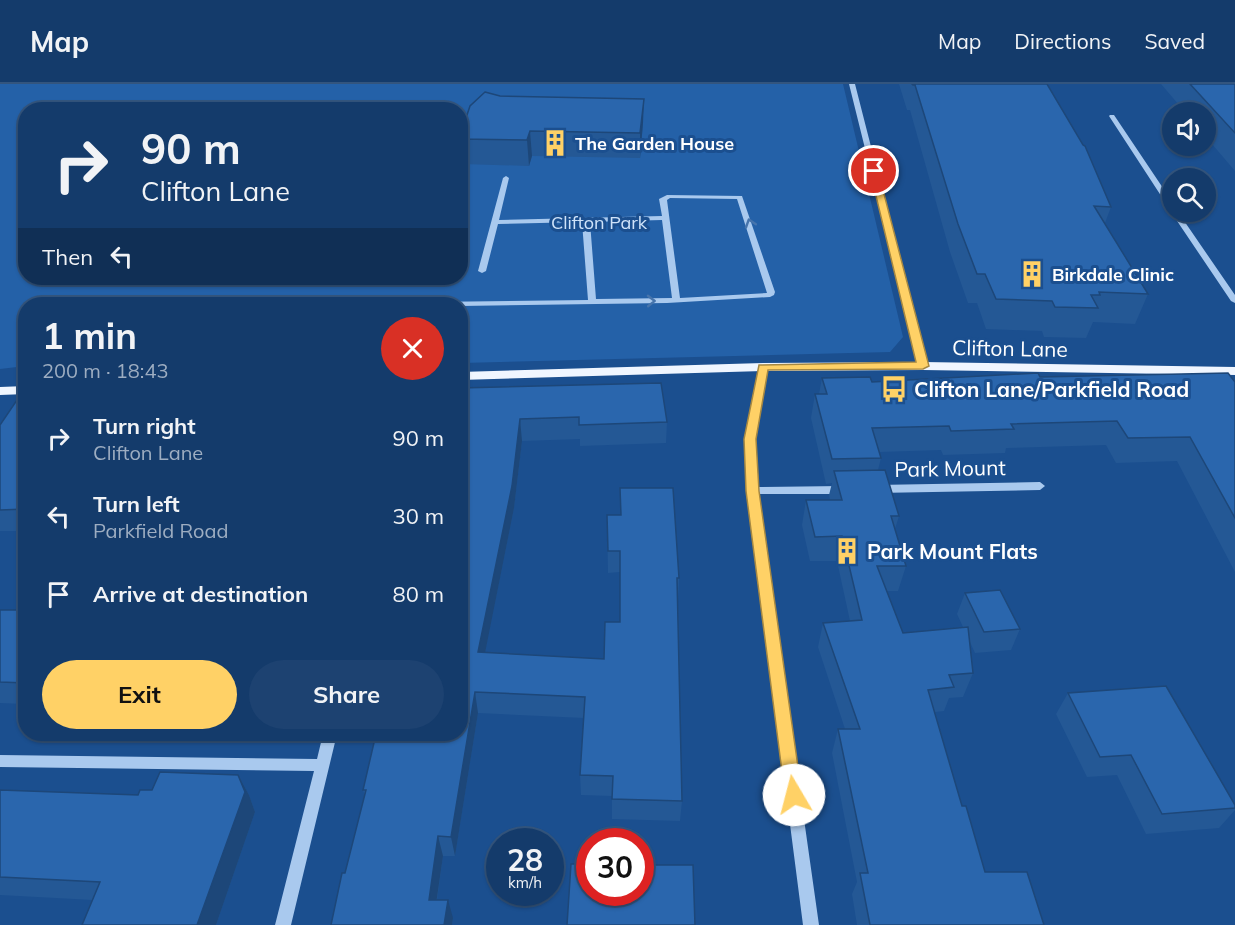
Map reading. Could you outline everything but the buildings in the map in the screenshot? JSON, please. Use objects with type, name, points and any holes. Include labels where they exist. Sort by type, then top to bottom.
[{"type":"main road","name":"Clifton Lane","points":[[468,376],[763,367],[923,366],[1235,371]]},
{"type":"main road","points":[[0,391],[18,390]]},
{"type":"street","points":[[852,84],[923,366]]},
{"type":"street","points":[[1112,116],[1162,192]]},
{"type":"street","points":[[482,272],[506,178]]},
{"type":"street","points":[[468,304],[592,302],[676,300],[763,297],[771,292],[740,197],[665,197],[663,199],[676,300]]},
{"type":"street","points":[[494,222],[666,218]]},
{"type":"street","points":[[586,220],[592,302]]},
{"type":"street","points":[[1182,222],[1235,301]]},
{"type":"street","points":[[763,367],[750,439],[752,491],[811,925]]},
{"type":"street","name":"Park Mount","points":[[870,489],[1040,486]]},
{"type":"street","points":[[752,491],[858,489]]},
{"type":"street","points":[[283,925],[328,741]]},
{"type":"street","points":[[0,761],[322,765]]},
{"type":"green space","name":"Clifton Park","points":[[0,84],[843,84],[903,337],[890,352],[468,363],[468,297],[18,297],[18,367],[0,369]]},
{"type":"place","name":"The Garden House","points":[[555,143]]},
{"type":"place","name":"Birkdale Clinic","points":[[1032,274]]},
{"type":"place","name":"Clifton Lane/Parkfield Road","points":[[894,389]]},
{"type":"place","name":"Park Mount Flats","points":[[847,551]]},
{"type":"route","points":[[794,795],[752,491],[750,439],[763,367],[923,366],[874,171]]}]
